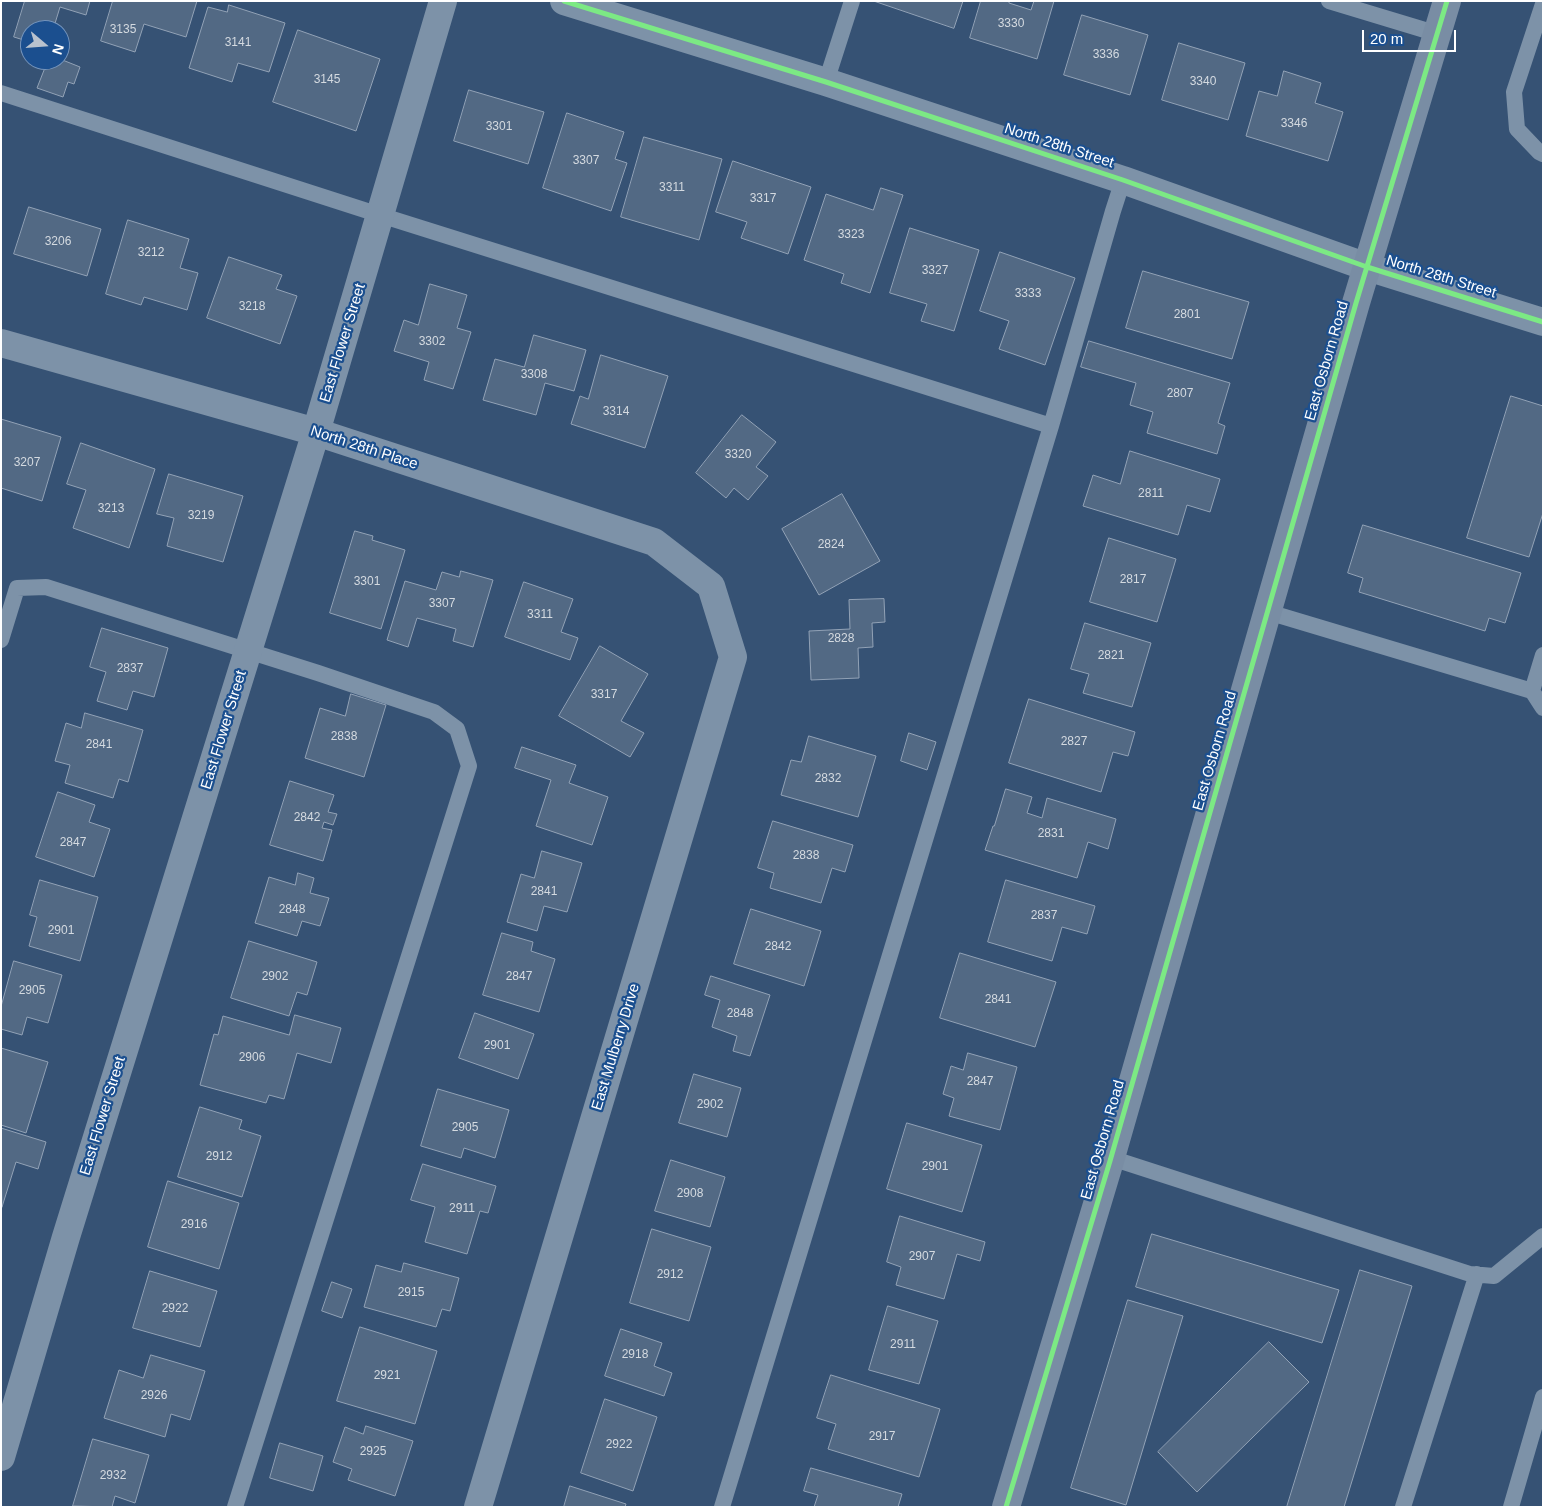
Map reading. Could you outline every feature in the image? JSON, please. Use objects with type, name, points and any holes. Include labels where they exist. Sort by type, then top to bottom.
[{"type":"main road","name":"East Osborn Road","points":[[1006,1507],[1111,1158],[1367,267],[1447,1]]},
{"type":"street","name":"East Flower Street","points":[[1,1457],[66,1237],[316,432],[443,1]]},
{"type":"street","name":"North 28th Street","points":[[564,1],[826,82],[1123,180],[1367,267],[1543,322]]},
{"type":"street","name":"North 28th Place","points":[[1,343],[316,432],[654,542],[712,586]]},
{"type":"street","name":"East Mulberry Drive","points":[[478,1507],[733,657],[712,586]]},
{"type":"lane","points":[[826,82],[852,1]]},
{"type":"lane","points":[[1329,1],[1438,34]]},
{"type":"lane","points":[[1543,4],[1514,92],[1517,129],[1543,154]]},
{"type":"lane","points":[[1,93],[380,215],[1051,426]]},
{"type":"lane","points":[[722,1507],[1051,426],[1123,180]]},
{"type":"lane","points":[[1,640],[17,588],[46,587],[248,652],[318,672],[434,712],[456,729],[469,766],[235,1507]]},
{"type":"lane","points":[[1268,612],[1532,691],[1543,708]]},
{"type":"lane","points":[[1532,691],[1543,655]]},
{"type":"lane","points":[[1111,1158],[1470,1274],[1494,1276],[1543,1236]]},
{"type":"lane","points":[[1403,1507],[1477,1274]]},
{"type":"lane","points":[[1511,1507],[1543,1397]]},
{"type":"building","points":[[25,1],[90,1],[86,15],[60,7],[56,20],[20,20],[20,39],[14,37]]},
{"type":"building","points":[[113,1],[197,1],[186,37],[144,24],[135,52],[101,41]]},
{"type":"building","points":[[874,1],[963,1],[954,28]]},
{"type":"building","points":[[981,1],[1009,1],[1009,3],[1031,10],[1034,1],[1054,1],[1037,59],[970,38]]},
{"type":"building","points":[[229,5],[285,23],[269,72],[238,63],[232,82],[189,68],[208,7],[227,12]]},
{"type":"building","points":[[1082,15],[1148,35],[1130,95],[1064,75]]},
{"type":"building","points":[[298,30],[380,59],[356,131],[273,102]]},
{"type":"building","points":[[1179,43],[1245,63],[1228,120],[1162,100]]},
{"type":"building","points":[[70,63],[80,67],[74,84],[68,82],[63,97],[37,88],[44,70],[70,70]]},
{"type":"building","points":[[1284,71],[1321,83],[1315,103],[1343,112],[1328,161],[1246,136],[1259,91],[1277,96]]},
{"type":"building","points":[[469,90],[544,112],[528,164],[454,141]]},
{"type":"building","points":[[567,113],[624,132],[615,159],[627,163],[611,211],[543,188]]},
{"type":"building","points":[[644,137],[722,159],[699,240],[621,217]]},
{"type":"building","points":[[733,161],[811,187],[788,254],[741,238],[747,222],[716,212]]},
{"type":"building","points":[[881,188],[903,195],[870,293],[841,283],[844,274],[804,260],[826,194],[873,210]]},
{"type":"building","points":[[29,207],[101,229],[87,276],[14,254]]},
{"type":"building","points":[[128,220],[189,239],[180,268],[198,273],[187,310],[144,297],[141,305],[106,294]]},
{"type":"building","points":[[910,228],[979,250],[954,331],[921,321],[927,304],[890,293]]},
{"type":"building","points":[[1000,252],[1075,278],[1045,365],[999,349],[1009,321],[980,311]]},
{"type":"building","points":[[229,257],[282,275],[276,289],[297,296],[280,344],[207,318]]},
{"type":"building","points":[[1143,271],[1249,302],[1232,359],[1126,328]]},
{"type":"building","points":[[430,284],[467,295],[457,328],[471,332],[453,389],[424,380],[429,362],[394,351],[404,320],[418,325]]},
{"type":"building","points":[[534,335],[586,350],[574,391],[545,383],[536,415],[483,400],[495,359],[524,367]]},
{"type":"building","points":[[1089,341],[1230,383],[1218,423],[1225,426],[1217,454],[1147,433],[1153,412],[1130,405],[1136,383],[1081,367]]},
{"type":"building","points":[[601,355],[668,376],[645,448],[571,424],[580,396],[588,399]]},
{"type":"building","points":[[1511,396],[1543,406],[1543,513],[1529,557],[1467,538]]},
{"type":"building","points":[[742,415],[776,442],[756,467],[768,476],[748,500],[734,488],[726,498],[696,473]]},
{"type":"building","points":[[1,419],[61,437],[42,501],[1,488]]},
{"type":"building","points":[[81,443],[155,469],[129,548],[73,528],[86,490],[67,484]]},
{"type":"building","points":[[1130,451],[1220,479],[1210,512],[1187,505],[1178,535],[1083,506],[1093,475],[1120,484]]},
{"type":"building","points":[[169,474],[243,496],[223,562],[167,546],[174,518],[157,514]]},
{"type":"building","points":[[842,494],[880,561],[819,595],[782,529]]},
{"type":"building","points":[[1363,525],[1521,573],[1505,623],[1489,618],[1485,631],[1359,592],[1363,578],[1348,573]]},
{"type":"building","points":[[355,531],[373,536],[372,540],[405,550],[381,629],[330,613]]},
{"type":"building","points":[[1109,538],[1176,559],[1157,622],[1090,602]]},
{"type":"building","points":[[461,571],[493,580],[473,647],[453,641],[456,629],[417,618],[408,647],[387,640],[405,581],[436,590],[442,572],[459,577]]},
{"type":"building","points":[[524,582],[573,599],[561,632],[578,638],[570,660],[505,637]]},
{"type":"building","points":[[884,599],[885,622],[872,623],[873,647],[858,648],[859,678],[811,680],[809,631],[850,629],[849,600]]},
{"type":"building","points":[[1085,623],[1151,643],[1132,707],[1083,693],[1089,674],[1071,669]]},
{"type":"building","points":[[102,628],[168,648],[154,697],[133,691],[127,710],[97,701],[106,672],[90,667]]},
{"type":"building","points":[[600,646],[648,674],[621,721],[644,733],[630,757],[559,716]]},
{"type":"building","points":[[351,694],[386,705],[364,777],[305,758],[320,708],[345,716]]},
{"type":"building","points":[[1029,699],[1135,732],[1128,756],[1113,752],[1101,792],[1009,763]]},
{"type":"building","points":[[85,713],[143,730],[128,782],[119,779],[113,798],[65,783],[70,765],[55,761],[66,723],[81,728]]},
{"type":"building","points":[[909,733],[936,742],[927,770],[901,761]]},
{"type":"building","points":[[809,736],[876,756],[858,817],[781,795],[791,760],[801,762]]},
{"type":"building","points":[[522,747],[576,765],[569,783],[608,797],[592,845],[536,826],[551,780],[515,768]]},
{"type":"building","points":[[290,781],[334,795],[328,812],[337,814],[333,825],[324,822],[322,828],[332,830],[323,861],[270,845]]},
{"type":"building","points":[[1006,789],[1032,797],[1027,813],[1042,818],[1047,798],[1116,819],[1108,849],[1088,842],[1077,878],[985,850]]},
{"type":"building","points":[[58,792],[95,805],[89,822],[110,829],[94,877],[36,857]]},
{"type":"building","points":[[773,821],[853,845],[845,872],[832,868],[821,903],[770,888],[774,873],[758,868]]},
{"type":"building","points":[[542,851],[582,863],[567,912],[544,906],[537,931],[507,922],[521,874],[534,878]]},
{"type":"building","points":[[298,873],[314,878],[310,893],[329,898],[320,926],[302,921],[297,936],[255,923],[269,877],[295,885]]},
{"type":"building","points":[[40,880],[98,897],[80,961],[29,946],[37,917],[30,915]]},
{"type":"building","points":[[1006,880],[1095,906],[1087,934],[1062,927],[1052,961],[988,942]]},
{"type":"building","points":[[751,909],[821,931],[804,986],[734,964]]},
{"type":"building","points":[[502,933],[533,942],[531,951],[555,959],[539,1012],[483,995]]},
{"type":"building","points":[[249,941],[317,962],[307,995],[297,992],[289,1016],[231,998]]},
{"type":"building","points":[[960,953],[1056,982],[1035,1047],[940,1018]]},
{"type":"building","points":[[14,961],[62,975],[48,1023],[27,1017],[22,1035],[1,1029],[1,1007]]},
{"type":"building","points":[[711,976],[770,995],[750,1056],[733,1051],[737,1036],[712,1027],[720,1000],[705,995]]},
{"type":"building","points":[[475,1013],[534,1034],[518,1079],[459,1058]]},
{"type":"building","points":[[295,1015],[341,1028],[331,1063],[297,1053],[284,1099],[269,1095],[266,1103],[200,1085],[214,1034],[218,1035],[223,1016],[289,1035]]},
{"type":"building","points":[[1,1048],[48,1062],[26,1133],[1,1125]]},
{"type":"building","points":[[968,1053],[1017,1067],[1000,1130],[949,1116],[954,1098],[943,1094],[951,1066],[963,1070]]},
{"type":"building","points":[[694,1074],[741,1088],[727,1137],[679,1123]]},
{"type":"building","points":[[438,1089],[509,1110],[495,1158],[464,1148],[461,1158],[421,1146]]},
{"type":"building","points":[[200,1107],[242,1120],[239,1129],[261,1136],[242,1197],[178,1177]]},
{"type":"building","points":[[907,1123],[982,1145],[962,1212],[887,1189]]},
{"type":"building","points":[[1,1128],[46,1142],[38,1169],[16,1162],[2,1207]]},
{"type":"building","points":[[671,1160],[725,1177],[710,1227],[655,1211]]},
{"type":"building","points":[[423,1164],[496,1186],[488,1213],[480,1211],[467,1254],[425,1242],[435,1207],[411,1200]]},
{"type":"building","points":[[168,1181],[239,1203],[219,1269],[148,1247]]},
{"type":"building","points":[[900,1216],[985,1242],[980,1261],[957,1254],[944,1299],[896,1285],[901,1267],[887,1262]]},
{"type":"building","points":[[652,1229],[711,1247],[689,1321],[630,1303]]},
{"type":"building","points":[[1152,1234],[1339,1290],[1322,1343],[1136,1287]]},
{"type":"building","points":[[404,1263],[459,1278],[450,1311],[442,1309],[436,1327],[364,1307],[376,1265],[401,1272]]},
{"type":"building","points":[[1360,1270],[1412,1286],[1344,1507],[1287,1507]]},
{"type":"building","points":[[150,1271],[217,1291],[200,1347],[133,1328]]},
{"type":"building","points":[[332,1282],[352,1289],[342,1318],[322,1311]]},
{"type":"building","points":[[1128,1300],[1183,1316],[1126,1505],[1071,1488]]},
{"type":"building","points":[[888,1306],[938,1321],[919,1384],[869,1370]]},
{"type":"building","points":[[360,1327],[437,1351],[415,1424],[337,1401]]},
{"type":"building","points":[[621,1329],[662,1343],[654,1366],[672,1373],[664,1396],[605,1376]]},
{"type":"building","points":[[1269,1342],[1309,1382],[1197,1492],[1158,1452]]},
{"type":"building","points":[[151,1355],[205,1371],[190,1420],[171,1414],[165,1437],[104,1418],[119,1370],[143,1378]]},
{"type":"building","points":[[831,1375],[940,1409],[919,1477],[828,1449],[836,1424],[817,1418]]},
{"type":"building","points":[[605,1399],[657,1417],[633,1491],[581,1473]]},
{"type":"building","points":[[366,1426],[413,1441],[395,1496],[348,1480],[352,1469],[333,1462],[345,1427],[363,1434]]},
{"type":"building","points":[[93,1439],[149,1455],[135,1503],[115,1496],[112,1507],[73,1506]]},
{"type":"building","points":[[280,1443],[323,1456],[313,1491],[270,1478]]},
{"type":"building","points":[[811,1468],[902,1494],[898,1507],[814,1507],[818,1495],[804,1491]]},
{"type":"building","points":[[570,1486],[626,1504],[625,1507],[564,1507]]},
{"type":"cycle path","points":[[564,1],[826,82],[1123,180],[1367,267],[1543,322]]},
{"type":"cycle path","points":[[1006,1507],[1110,1161],[1356,303],[1447,1]]}]
